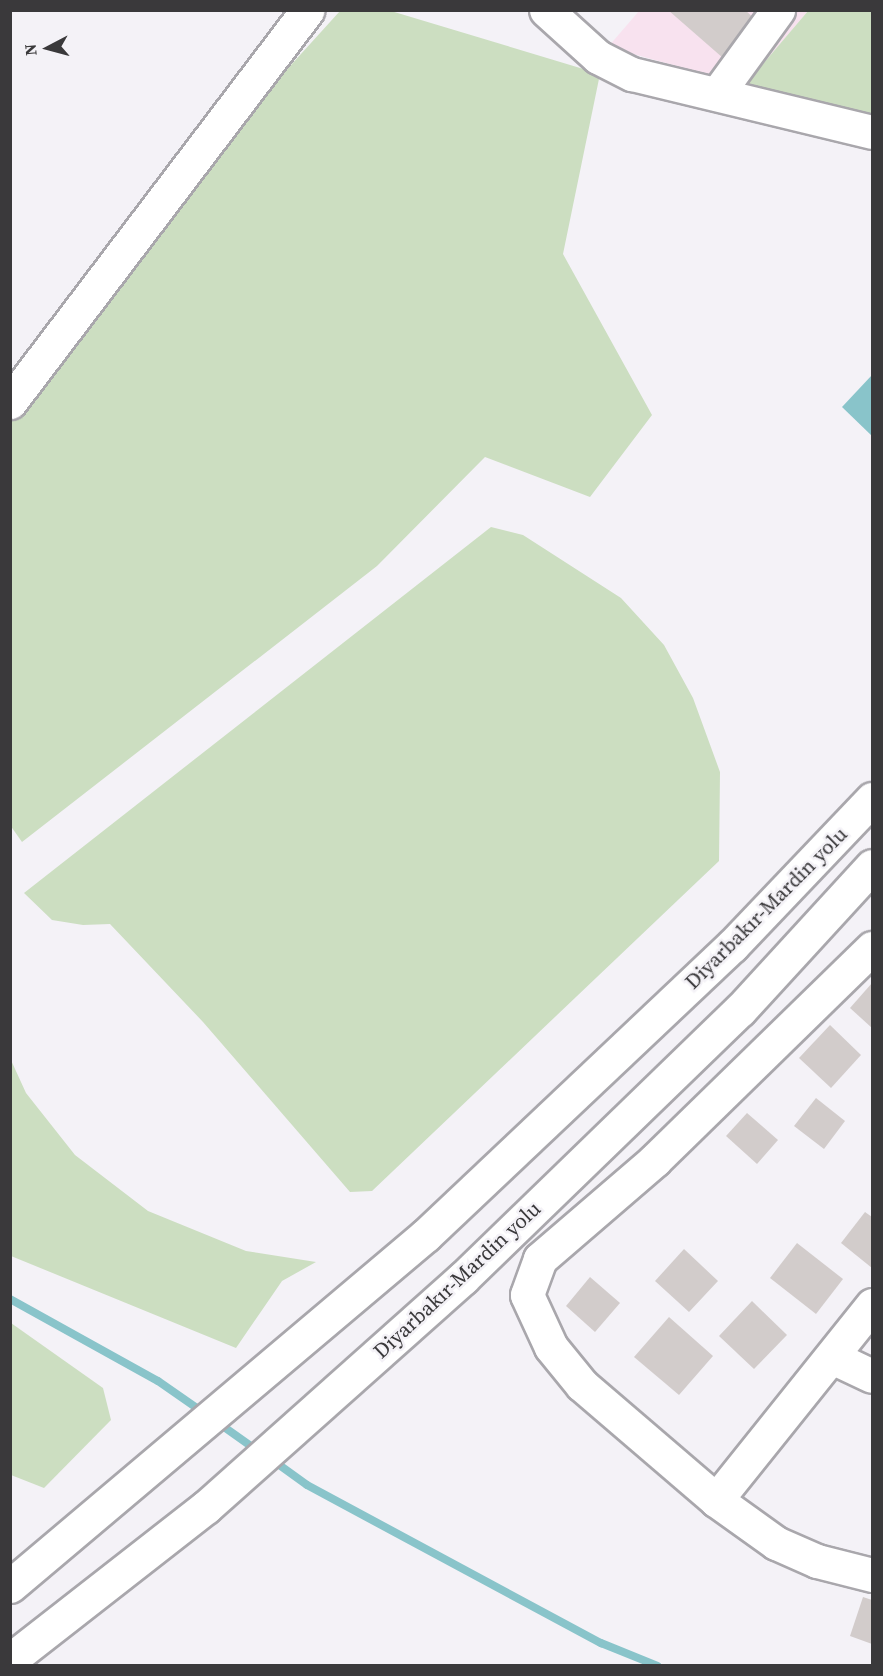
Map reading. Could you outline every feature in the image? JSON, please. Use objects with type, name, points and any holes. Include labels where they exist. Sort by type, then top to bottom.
[{"type":"main road","points":[[10,402],[308,10]]},
{"type":"main road","points":[[546,10],[598,57],[632,74],[873,132]]},
{"type":"main road","points":[[717,94],[778,10]]},
{"type":"main road","name":"Diyarbakır-Mardin yolu","points":[[10,1586],[163,1460],[426,1235],[732,946],[873,800]]},
{"type":"main road","name":"Diyarbakır-Mardin yolu","points":[[10,1660],[206,1507],[463,1278],[740,1011],[873,866]]},
{"type":"main road","points":[[873,948],[656,1160],[540,1259],[527,1295],[551,1347],[582,1385],[716,1500],[776,1543],[817,1561],[873,1575]]},
{"type":"main road","points":[[716,1500],[873,1305]]},
{"type":"main road","points":[[832,1357],[873,1376]]},
{"type":"shaded area","points":[[639,11],[808,11],[745,85],[608,47]]},
{"type":"green space","points":[[340,11],[391,11],[600,74],[563,254],[652,415],[590,497],[485,457],[377,566],[22,842],[10,825],[10,410],[192,174]]},
{"type":"green space","points":[[808,11],[872,11],[872,118],[745,85]]},
{"type":"green space","points":[[491,527],[523,535],[621,598],[664,645],[693,698],[720,772],[719,861],[372,1191],[350,1192],[203,1022],[110,924],[83,925],[52,920],[24,893]]},
{"type":"green space","points":[[10,1058],[26,1093],[75,1155],[148,1211],[246,1251],[316,1262],[282,1281],[236,1348],[11,1256]]},
{"type":"green space","points":[[11,1323],[103,1388],[111,1420],[44,1488],[11,1475]]},
{"type":"water","points":[[872,375],[872,436],[842,407]]},
{"type":"building","points":[[668,10],[745,10],[756,20],[723,58]]},
{"type":"building","points":[[872,983],[872,1028],[850,1008]]},
{"type":"building","points":[[830,1025],[861,1055],[831,1088],[799,1058]]},
{"type":"building","points":[[816,1098],[845,1121],[824,1149],[794,1126]]},
{"type":"building","points":[[747,1113],[778,1140],[757,1164],[726,1136]]},
{"type":"building","points":[[865,1212],[872,1217],[872,1268],[841,1243]]},
{"type":"building","points":[[797,1243],[843,1279],[816,1314],[770,1278]]},
{"type":"building","points":[[684,1249],[718,1281],[689,1312],[655,1281]]},
{"type":"building","points":[[590,1277],[620,1303],[595,1332],[566,1306]]},
{"type":"building","points":[[752,1301],[787,1335],[754,1369],[719,1336]]},
{"type":"building","points":[[669,1317],[713,1356],[679,1395],[634,1357]]},
{"type":"building","points":[[863,1597],[872,1600],[872,1644],[850,1636]]},
{"type":"waterway","points":[[10,1299],[158,1381],[204,1413]]},
{"type":"waterway","points":[[217,1422],[258,1451]]},
{"type":"waterway","points":[[271,1459],[307,1485],[601,1643],[658,1666]]}]
